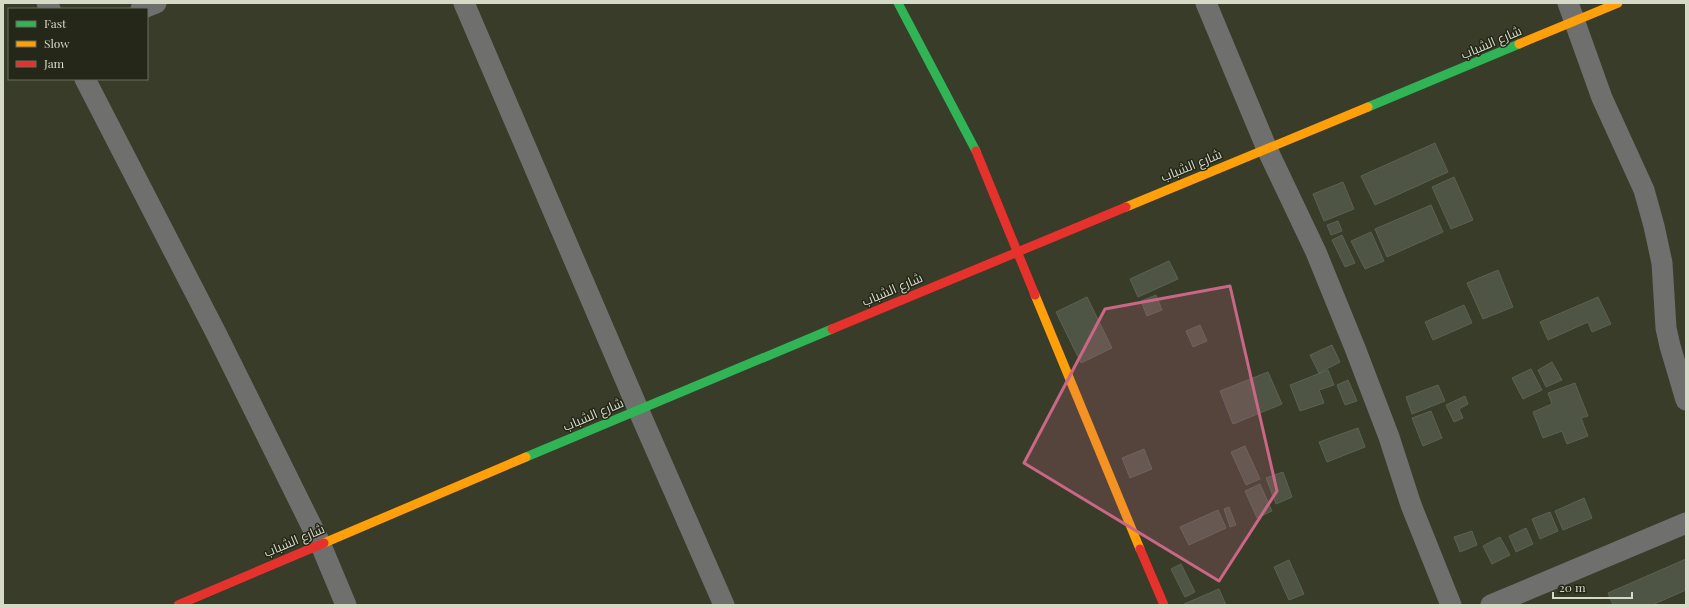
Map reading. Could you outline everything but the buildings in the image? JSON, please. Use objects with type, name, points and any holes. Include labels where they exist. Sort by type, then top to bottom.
[{"type":"street","points":[[144,8],[156,3]]},
{"type":"street","points":[[464,3],[638,409],[724,605]]},
{"type":"street","points":[[898,3],[981,161],[1018,250],[1052,339],[1164,605]]},
{"type":"street","points":[[1206,3],[1267,148],[1316,252],[1355,348],[1389,437],[1411,505],[1451,605]]},
{"type":"street","name":"شارع الشباب","points":[[178,605],[320,543],[638,409],[1018,250],[1267,148],[1571,12],[1618,3]]},
{"type":"street","points":[[1571,12],[1602,98],[1644,190],[1662,263],[1666,328],[1686,400]]},
{"type":"street","points":[[86,80],[216,333],[320,543],[346,605]]},
{"type":"street","points":[[1491,605],[1686,523]]},
{"type":"highlighted area","points":[[1230,286],[1277,491],[1219,581],[1024,463],[1105,309]]},
{"type":"traffic: fast","points":[[898,3],[976,151]]},
{"type":"traffic: fast","points":[[1368,107],[1519,44]]},
{"type":"traffic: fast","points":[[526,457],[832,329]]},
{"type":"traffic: slow","points":[[1519,44],[1618,3]]},
{"type":"traffic: slow","points":[[1126,207],[1368,107]]},
{"type":"traffic: slow","points":[[1035,295],[1140,549]]},
{"type":"traffic: slow","points":[[324,543],[526,457]]},
{"type":"traffic: jam","points":[[976,151],[1035,295]]},
{"type":"traffic: jam","points":[[832,329],[1126,207]]},
{"type":"traffic: jam","points":[[178,605],[324,543]]},
{"type":"traffic: jam","points":[[1140,549],[1164,605]]}]
